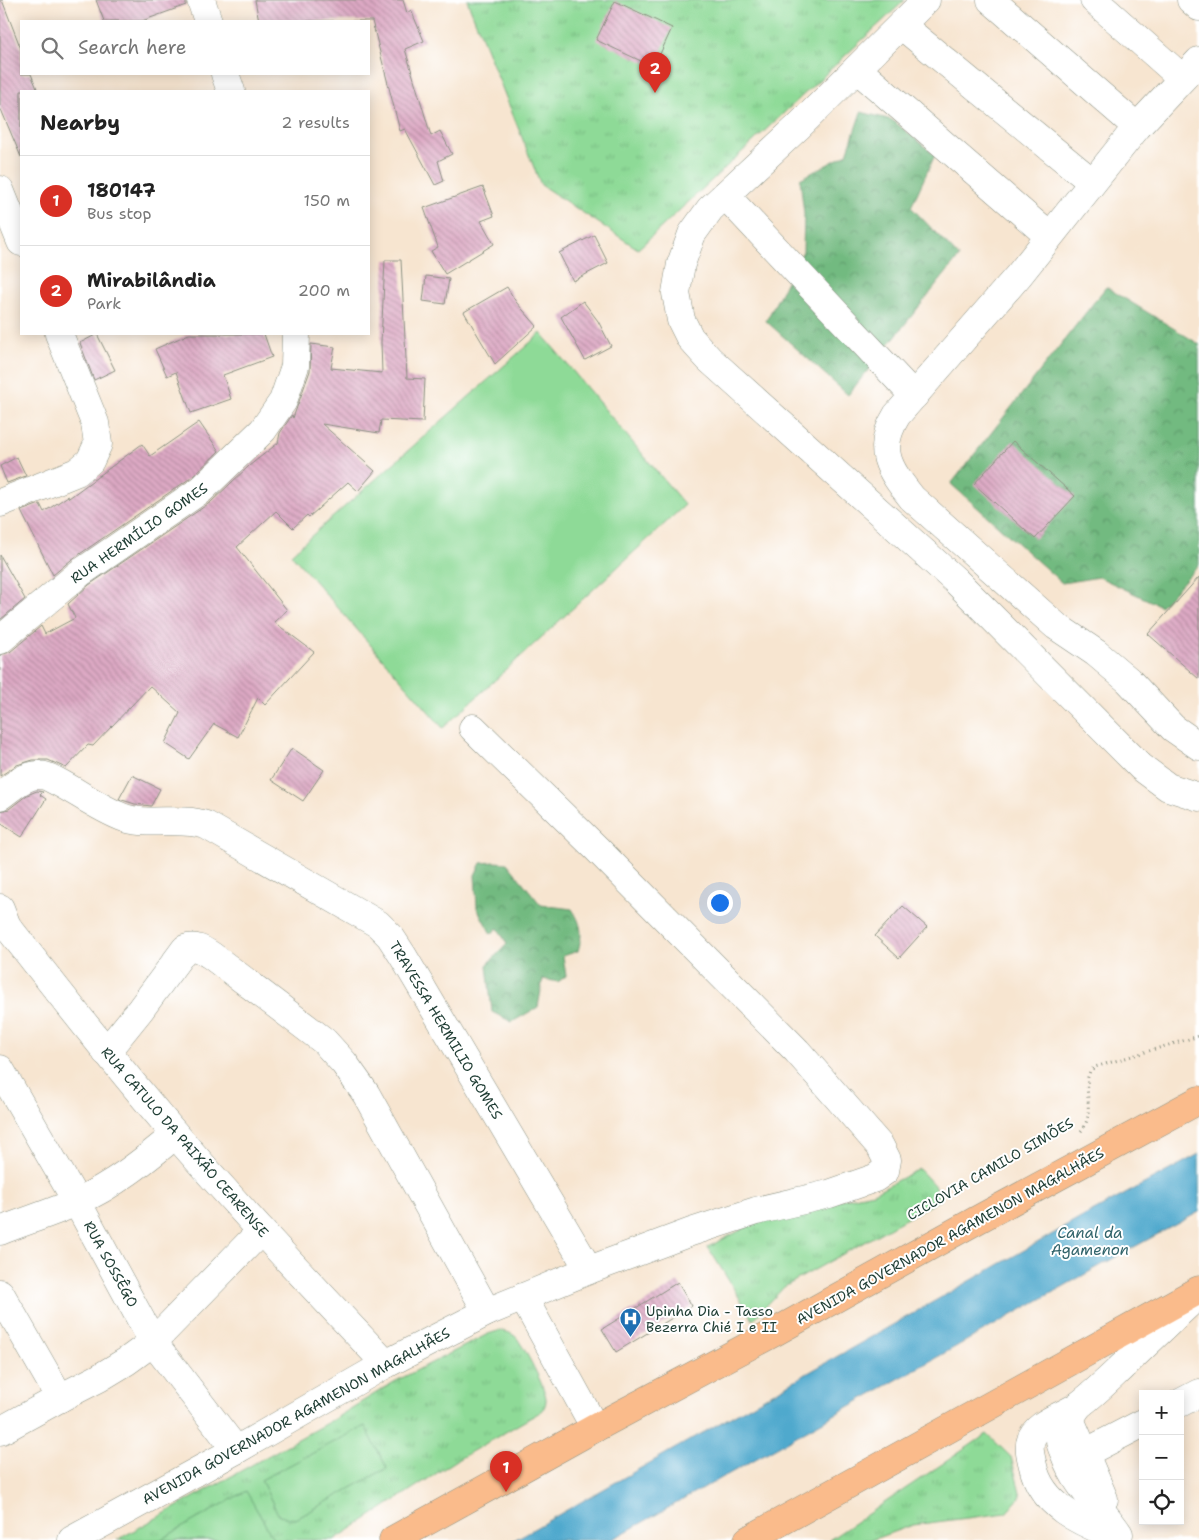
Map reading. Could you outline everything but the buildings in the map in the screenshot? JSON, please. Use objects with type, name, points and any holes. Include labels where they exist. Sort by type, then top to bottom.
[{"type":"highway","name":"AVENIDA GOVERNADOR AGAMENON MAGALHÃES","points":[[393,1540],[595,1428],[775,1332],[1199,1100]]},
{"type":"highway","points":[[748,1540],[1199,1290]]},
{"type":"street","points":[[201,0],[208,20]]},
{"type":"street","points":[[926,0],[798,127],[710,209],[692,234],[681,264],[676,293],[681,320],[690,338],[709,359],[956,581],[1141,767],[1168,787],[1199,797]]},
{"type":"street","points":[[991,0],[1137,127]]},
{"type":"street","points":[[1094,0],[1191,70],[1137,127],[1019,275],[893,422],[889,428],[886,441],[886,457],[895,478],[912,498],[1056,626],[1096,653],[1128,680],[1173,728],[1199,746]]},
{"type":"street","points":[[1192,0],[1199,7]]},
{"type":"street","points":[[901,25],[1092,182]]},
{"type":"street","points":[[857,69],[1049,236]]},
{"type":"street","points":[[225,75],[231,90]]},
{"type":"street","points":[[0,190],[20,240]]},
{"type":"street","points":[[725,195],[914,396]]},
{"type":"street","points":[[0,503],[77,472],[90,461],[98,444],[95,423],[59,335]]},
{"type":"street","name":"RUA HERMÍLIO GOMES","points":[[0,640],[80,573],[202,490],[264,430],[283,401],[295,366],[296,335]]},
{"type":"street","name":"AVENIDA GOVERNADOR AGAMENON MAGALHÃES","points":[[72,1540],[236,1450],[386,1364],[488,1312],[589,1270],[691,1232],[756,1211],[829,1194],[857,1185],[882,1175],[887,1167],[888,1160],[880,1146],[797,1051],[589,842],[472,728]]},
{"type":"street","name":"TRAVESSA HERMILIO GOMES","points":[[0,796],[29,776],[38,775],[66,786],[110,812],[124,818],[138,821],[195,821],[206,824],[378,924],[390,936],[404,956],[589,1270]]},
{"type":"street","name":"RUA CATULO DA PAIXÃO CEARENSE","points":[[2,921],[106,1052],[176,1135],[261,1231],[386,1364]]},
{"type":"street","points":[[106,1052],[185,949],[201,948],[324,1041],[344,1063],[366,1094],[488,1312]]},
{"type":"street","name":"RUA SOSSÊGO","points":[[0,1069],[77,1202],[153,1342],[236,1450]]},
{"type":"street","points":[[0,1231],[77,1202],[108,1185],[176,1135]]},
{"type":"street","points":[[0,1431],[127,1362],[153,1342],[261,1231]]},
{"type":"street","points":[[0,1293],[60,1398]]},
{"type":"street","points":[[1119,1537],[1101,1530],[1053,1503],[1042,1490],[1034,1474],[1030,1457],[1030,1440],[1034,1432],[1066,1415],[1199,1294]]},
{"type":"street","points":[[523,1297],[595,1428]]},
{"type":"street","points":[[1184,1401],[1199,1393]]},
{"type":"street","points":[[1066,1415],[1093,1470],[1119,1537]]},
{"type":"street","points":[[1085,1453],[1139,1424]]},
{"type":"path","name":"CICLOVIA CAMILO SIMÕES","points":[[1079,1132],[1085,1127],[1087,1118],[1087,1083],[1090,1071],[1101,1065],[1199,1036]]},
{"type":"green space","points":[[467,0],[905,0],[638,249],[541,185]]},
{"type":"green space","points":[[861,112],[892,120],[935,155],[911,207],[959,257],[848,395],[766,321],[803,251],[804,214],[800,179],[847,154]]},
{"type":"green space","points":[[1106,287],[1199,344],[1199,565],[1161,606],[1099,577],[1062,583],[951,484]]},
{"type":"green space","points":[[541,333],[685,505],[443,728],[291,554]]},
{"type":"green space","points":[[481,863],[507,863],[541,905],[572,909],[581,929],[578,951],[563,956],[566,976],[558,982],[543,979],[538,1007],[512,1022],[492,1012],[487,965],[507,944],[498,928],[491,934],[477,908],[475,875]]},
{"type":"green space","points":[[919,1169],[934,1185],[941,1199],[784,1287],[753,1320],[708,1247],[772,1214],[873,1193]]},
{"type":"green space","points":[[498,1331],[507,1332],[516,1337],[529,1358],[545,1395],[546,1403],[542,1411],[457,1460],[334,1540],[117,1540],[334,1419],[394,1382],[488,1334]]},
{"type":"green space","points":[[365,1426],[387,1468],[296,1519],[279,1516],[261,1480]]},
{"type":"green space","points":[[987,1434],[1011,1457],[1021,1496],[1006,1513],[913,1525],[871,1540],[829,1540]]},
{"type":"green space","points":[[246,1491],[274,1540],[160,1540]]},
{"type":"water","name":"Canal da Agamenon","points":[[1199,1154],[1199,1212],[611,1540],[514,1540],[1079,1219]]},
{"type":"place","name":"Mirabilândia","points":[[655,93]]},
{"type":"place","name":"Upinha Dia - Tasso Bezerra Chié I e II","points":[[630,1338]]},
{"type":"place","name":"180147","points":[[506,1492]]}]
